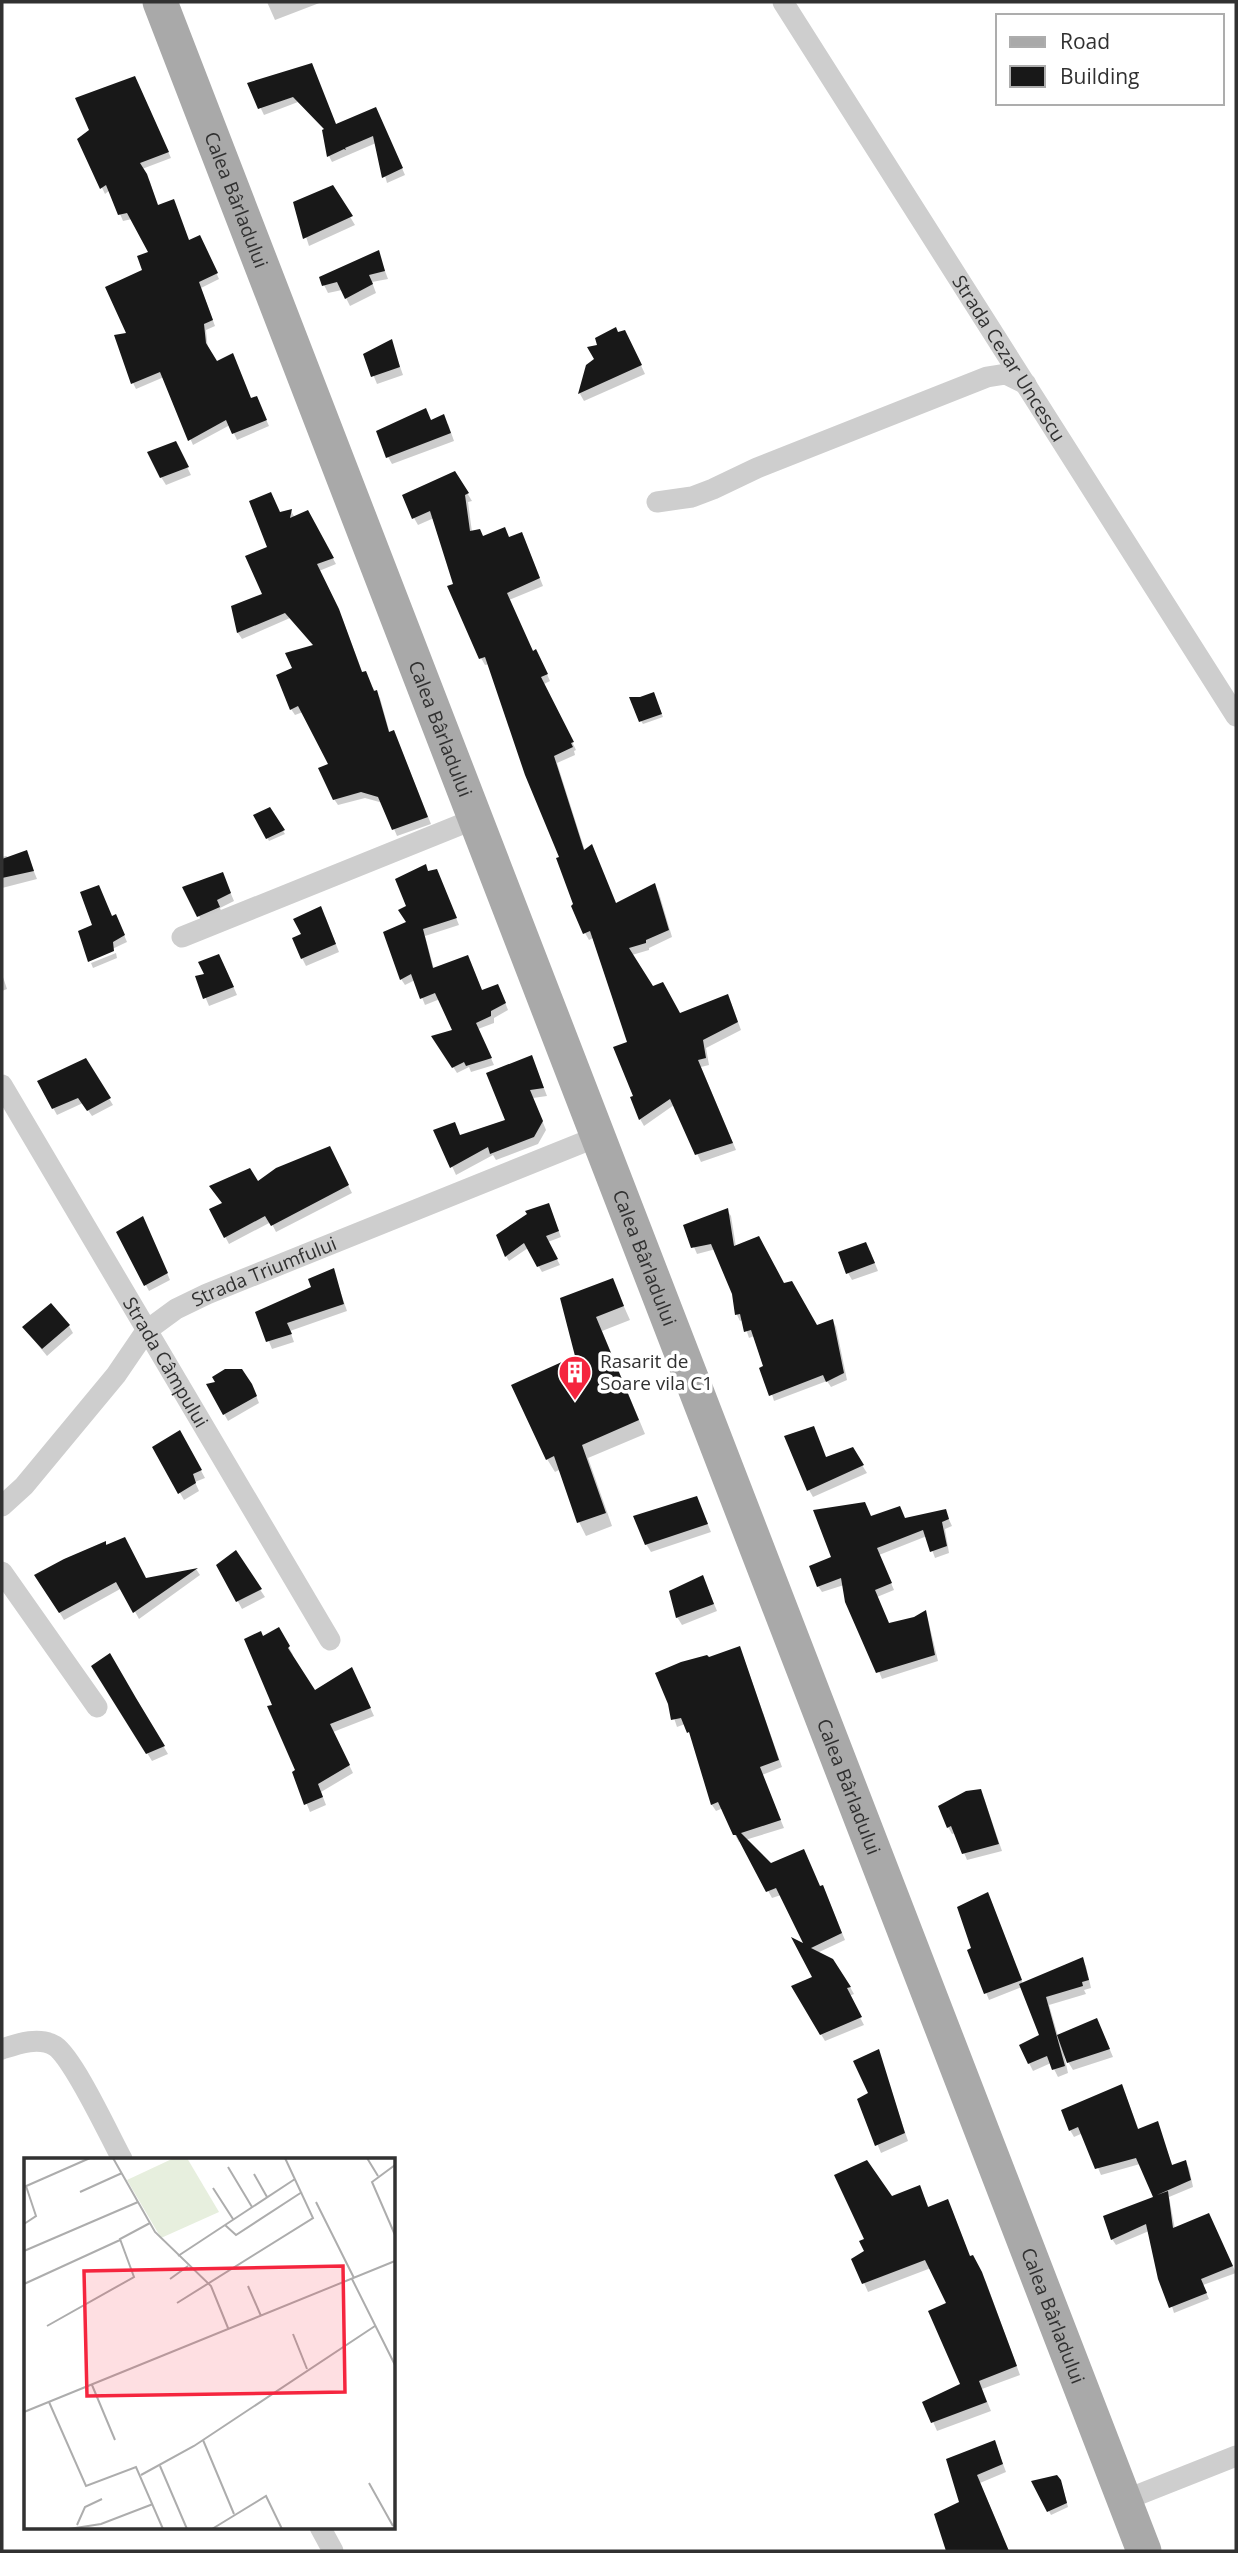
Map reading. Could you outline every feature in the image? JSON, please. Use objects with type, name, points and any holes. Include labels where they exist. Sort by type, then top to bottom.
[{"type":"main road","name":"Calea Bârladului","points":[[160,2],[1144,2551]]},
{"type":"street","name":"Strada Cezar Uncescu","points":[[783,2],[1236,716]]},
{"type":"street","points":[[657,502],[692,497],[757,468],[986,377],[1006,374],[1026,384]]},
{"type":"street","points":[[181,937],[477,818]]},
{"type":"street","name":"Strada Câmpului","points":[[2,1085],[330,1640]]},
{"type":"street","name":"Strada Triumfului","points":[[2,1506],[24,1486],[116,1375],[146,1331],[176,1309],[207,1294],[599,1136]]},
{"type":"street","points":[[2,1572],[97,1707]]},
{"type":"street","points":[[2,2049],[24,2041],[53,2045],[68,2060],[120,2158]]},
{"type":"street","points":[[1125,2500],[1236,2456]]},
{"type":"street","points":[[321,2528],[333,2551]]},
{"type":"building","points":[[312,63],[336,124],[376,107],[403,168],[382,178],[373,136],[327,157],[324,129],[293,97],[258,109],[247,83]]},
{"type":"building","points":[[135,76],[169,152],[140,163],[147,174],[158,205],[174,199],[189,240],[200,235],[218,273],[199,282],[213,320],[204,324],[206,343],[217,361],[233,353],[251,398],[257,396],[267,420],[232,434],[226,420],[188,441],[160,372],[131,384],[114,335],[126,333],[105,287],[142,270],[137,256],[148,252],[127,213],[118,215],[106,185],[100,189],[77,139],[89,130],[75,98]]},
{"type":"building","points":[[333,185],[353,216],[303,239],[293,202]]},
{"type":"building","points":[[379,250],[385,271],[369,275],[373,284],[345,299],[337,282],[322,286],[319,277]]},
{"type":"building","points":[[616,327],[618,332],[625,330],[642,365],[578,394],[586,365],[594,359],[587,347],[597,345],[595,338]]},
{"type":"building","points":[[392,339],[400,367],[371,377],[363,354]]},
{"type":"building","points":[[426,408],[431,420],[444,414],[451,433],[386,458],[376,431]]},
{"type":"building","points":[[176,441],[189,467],[160,478],[147,452]]},
{"type":"building","points":[[455,471],[469,493],[465,495],[470,531],[480,529],[483,536],[505,527],[509,537],[522,532],[540,578],[507,593],[533,651],[536,649],[548,674],[541,677],[574,742],[571,743],[573,747],[554,756],[584,850],[592,844],[616,903],[655,883],[669,930],[646,940],[646,943],[629,948],[653,986],[663,982],[680,1013],[728,994],[738,1022],[703,1040],[706,1058],[698,1060],[733,1143],[695,1155],[670,1099],[639,1120],[630,1097],[633,1096],[613,1047],[627,1042],[590,931],[583,934],[571,906],[573,904],[556,858],[559,857],[525,775],[485,657],[479,659],[447,586],[453,584],[430,511],[412,519],[402,495]]},
{"type":"building","points":[[271,492],[280,512],[292,509],[290,518],[308,510],[334,558],[317,564],[339,609],[362,672],[366,671],[374,691],[377,690],[389,732],[394,730],[428,817],[392,830],[378,797],[361,792],[333,800],[318,768],[328,764],[298,706],[290,710],[276,675],[292,668],[285,653],[313,645],[285,613],[237,633],[231,606],[262,594],[245,556],[267,547],[249,501]]},
{"type":"building","points":[[654,692],[662,714],[639,722],[629,697],[640,697]]},
{"type":"building","points":[[270,807],[285,830],[266,839],[253,815]]},
{"type":"building","points":[[27,850],[34,871],[2,878],[2,859]]},
{"type":"building","points":[[426,864],[428,871],[437,869],[457,918],[423,929],[433,968],[468,955],[482,990],[498,984],[506,1003],[491,1011],[491,1016],[476,1023],[492,1058],[466,1066],[464,1062],[452,1068],[431,1036],[452,1030],[435,993],[420,999],[411,974],[400,980],[383,932],[406,922],[398,910],[406,906],[395,879]]},
{"type":"building","points":[[223,872],[231,893],[217,900],[220,907],[197,917],[182,887]]},
{"type":"building","points":[[99,885],[112,916],[116,914],[125,935],[113,942],[114,951],[88,962],[78,931],[92,925],[80,892]]},
{"type":"building","points":[[321,906],[336,944],[301,959],[292,938],[301,934],[293,919]]},
{"type":"building","points":[[219,954],[234,987],[203,999],[195,976],[204,974],[198,962]]},
{"type":"building","points":[[532,1055],[544,1088],[530,1090],[543,1121],[534,1137],[490,1154],[488,1147],[450,1168],[433,1130],[455,1122],[460,1135],[505,1120],[486,1073]]},
{"type":"building","points":[[86,1058],[111,1098],[87,1111],[78,1098],[52,1109],[37,1081]]},
{"type":"building","points":[[330,1146],[349,1185],[271,1226],[265,1216],[224,1238],[209,1209],[222,1203],[209,1186],[250,1168],[258,1181],[276,1168]]},
{"type":"building","points":[[549,1203],[559,1231],[546,1236],[558,1259],[537,1267],[524,1243],[505,1257],[496,1235],[527,1214],[525,1211]]},
{"type":"building","points":[[728,1208],[734,1246],[759,1236],[784,1283],[792,1281],[817,1325],[833,1319],[844,1373],[826,1382],[823,1375],[769,1396],[759,1368],[763,1366],[751,1330],[744,1332],[740,1314],[735,1315],[732,1294],[711,1244],[691,1248],[683,1225]]},
{"type":"building","points":[[143,1216],[168,1273],[144,1286],[116,1232]]},
{"type":"building","points":[[866,1242],[875,1263],[846,1274],[838,1252]]},
{"type":"building","points":[[334,1268],[344,1304],[287,1323],[292,1334],[266,1342],[255,1312],[311,1287],[308,1279]]},
{"type":"building","name":"Rasarit de Soare vila C1","points":[[613,1278],[624,1306],[596,1317],[639,1420],[582,1445],[606,1513],[577,1523],[554,1456],[546,1460],[511,1385],[575,1356],[560,1298]]},
{"type":"building","points":[[51,1303],[70,1325],[42,1349],[22,1327]]},
{"type":"building","points":[[225,1369],[242,1369],[257,1396],[223,1415],[206,1384],[215,1382],[212,1377]]},
{"type":"building","points":[[814,1426],[826,1457],[853,1447],[864,1465],[807,1491],[784,1436]]},
{"type":"building","points":[[180,1430],[202,1470],[193,1474],[196,1483],[178,1494],[152,1447]]},
{"type":"building","points":[[697,1496],[708,1524],[645,1545],[633,1516]]},
{"type":"building","points":[[865,1502],[871,1516],[900,1506],[905,1518],[946,1509],[949,1519],[942,1522],[947,1546],[930,1552],[923,1530],[877,1548],[892,1583],[875,1590],[889,1623],[914,1617],[926,1610],[935,1655],[876,1673],[845,1602],[841,1578],[817,1587],[809,1566],[831,1557],[813,1510]]},
{"type":"building","points":[[125,1537],[146,1578],[198,1568],[133,1613],[116,1582],[59,1613],[34,1575],[106,1541],[106,1545]]},
{"type":"building","points":[[236,1550],[262,1589],[236,1602],[216,1565]]},
{"type":"building","points":[[703,1575],[714,1604],[676,1618],[669,1591]]},
{"type":"building","points":[[279,1627],[290,1646],[288,1648],[315,1690],[352,1667],[371,1708],[330,1724],[350,1765],[318,1784],[323,1797],[304,1805],[292,1772],[295,1770],[267,1706],[272,1705],[244,1639],[261,1631],[263,1636]]},
{"type":"building","points":[[740,1646],[779,1760],[760,1767],[781,1820],[741,1833],[771,1863],[804,1849],[820,1886],[823,1885],[842,1933],[811,1948],[833,1959],[851,1987],[847,1988],[862,2017],[820,2035],[791,1986],[812,1977],[791,1937],[803,1943],[776,1888],[766,1892],[736,1835],[733,1835],[718,1802],[711,1805],[689,1732],[687,1733],[681,1718],[671,1720],[668,1704],[655,1673],[681,1662],[707,1655],[709,1657]]},
{"type":"building","points":[[110,1653],[165,1746],[146,1754],[91,1666]]},
{"type":"building","points":[[981,1789],[999,1844],[962,1854],[951,1826],[947,1828],[938,1806],[966,1791]]},
{"type":"building","points":[[988,1892],[1022,1980],[984,1994],[967,1950],[971,1948],[957,1907]]},
{"type":"building","points":[[1083,1957],[1089,1980],[1082,1982],[1083,1986],[1046,1997],[1065,2066],[1052,2070],[1047,2056],[1028,2064],[1019,2045],[1039,2035],[1019,1984]]},
{"type":"building","points":[[1097,2018],[1110,2049],[1067,2063],[1057,2035]]},
{"type":"building","points":[[879,2049],[905,2133],[875,2146],[857,2099],[868,2093],[853,2061]]},
{"type":"building","points":[[1122,2084],[1138,2129],[1158,2121],[1172,2165],[1186,2160],[1191,2180],[1157,2195],[1168,2191],[1173,2228],[1209,2213],[1233,2266],[1201,2279],[1207,2293],[1169,2308],[1158,2279],[1146,2224],[1111,2240],[1103,2216],[1153,2197],[1136,2158],[1095,2169],[1078,2127],[1069,2131],[1061,2110]]},
{"type":"building","points":[[867,2160],[892,2196],[920,2185],[928,2207],[948,2199],[970,2256],[973,2255],[982,2272],[1017,2366],[979,2381],[987,2402],[931,2423],[922,2402],[960,2384],[928,2311],[946,2303],[925,2260],[862,2284],[851,2259],[864,2251],[859,2241],[864,2239],[834,2175]]},
{"type":"building","points":[[995,2440],[1003,2464],[977,2475],[1009,2551],[946,2551],[934,2514],[959,2502],[946,2459]]},
{"type":"building","points":[[1057,2475],[1067,2503],[1047,2512],[1031,2481]]},
{"type":"place","name":"Rasarit de Soare vila C1","points":[[575,1402]]}]
